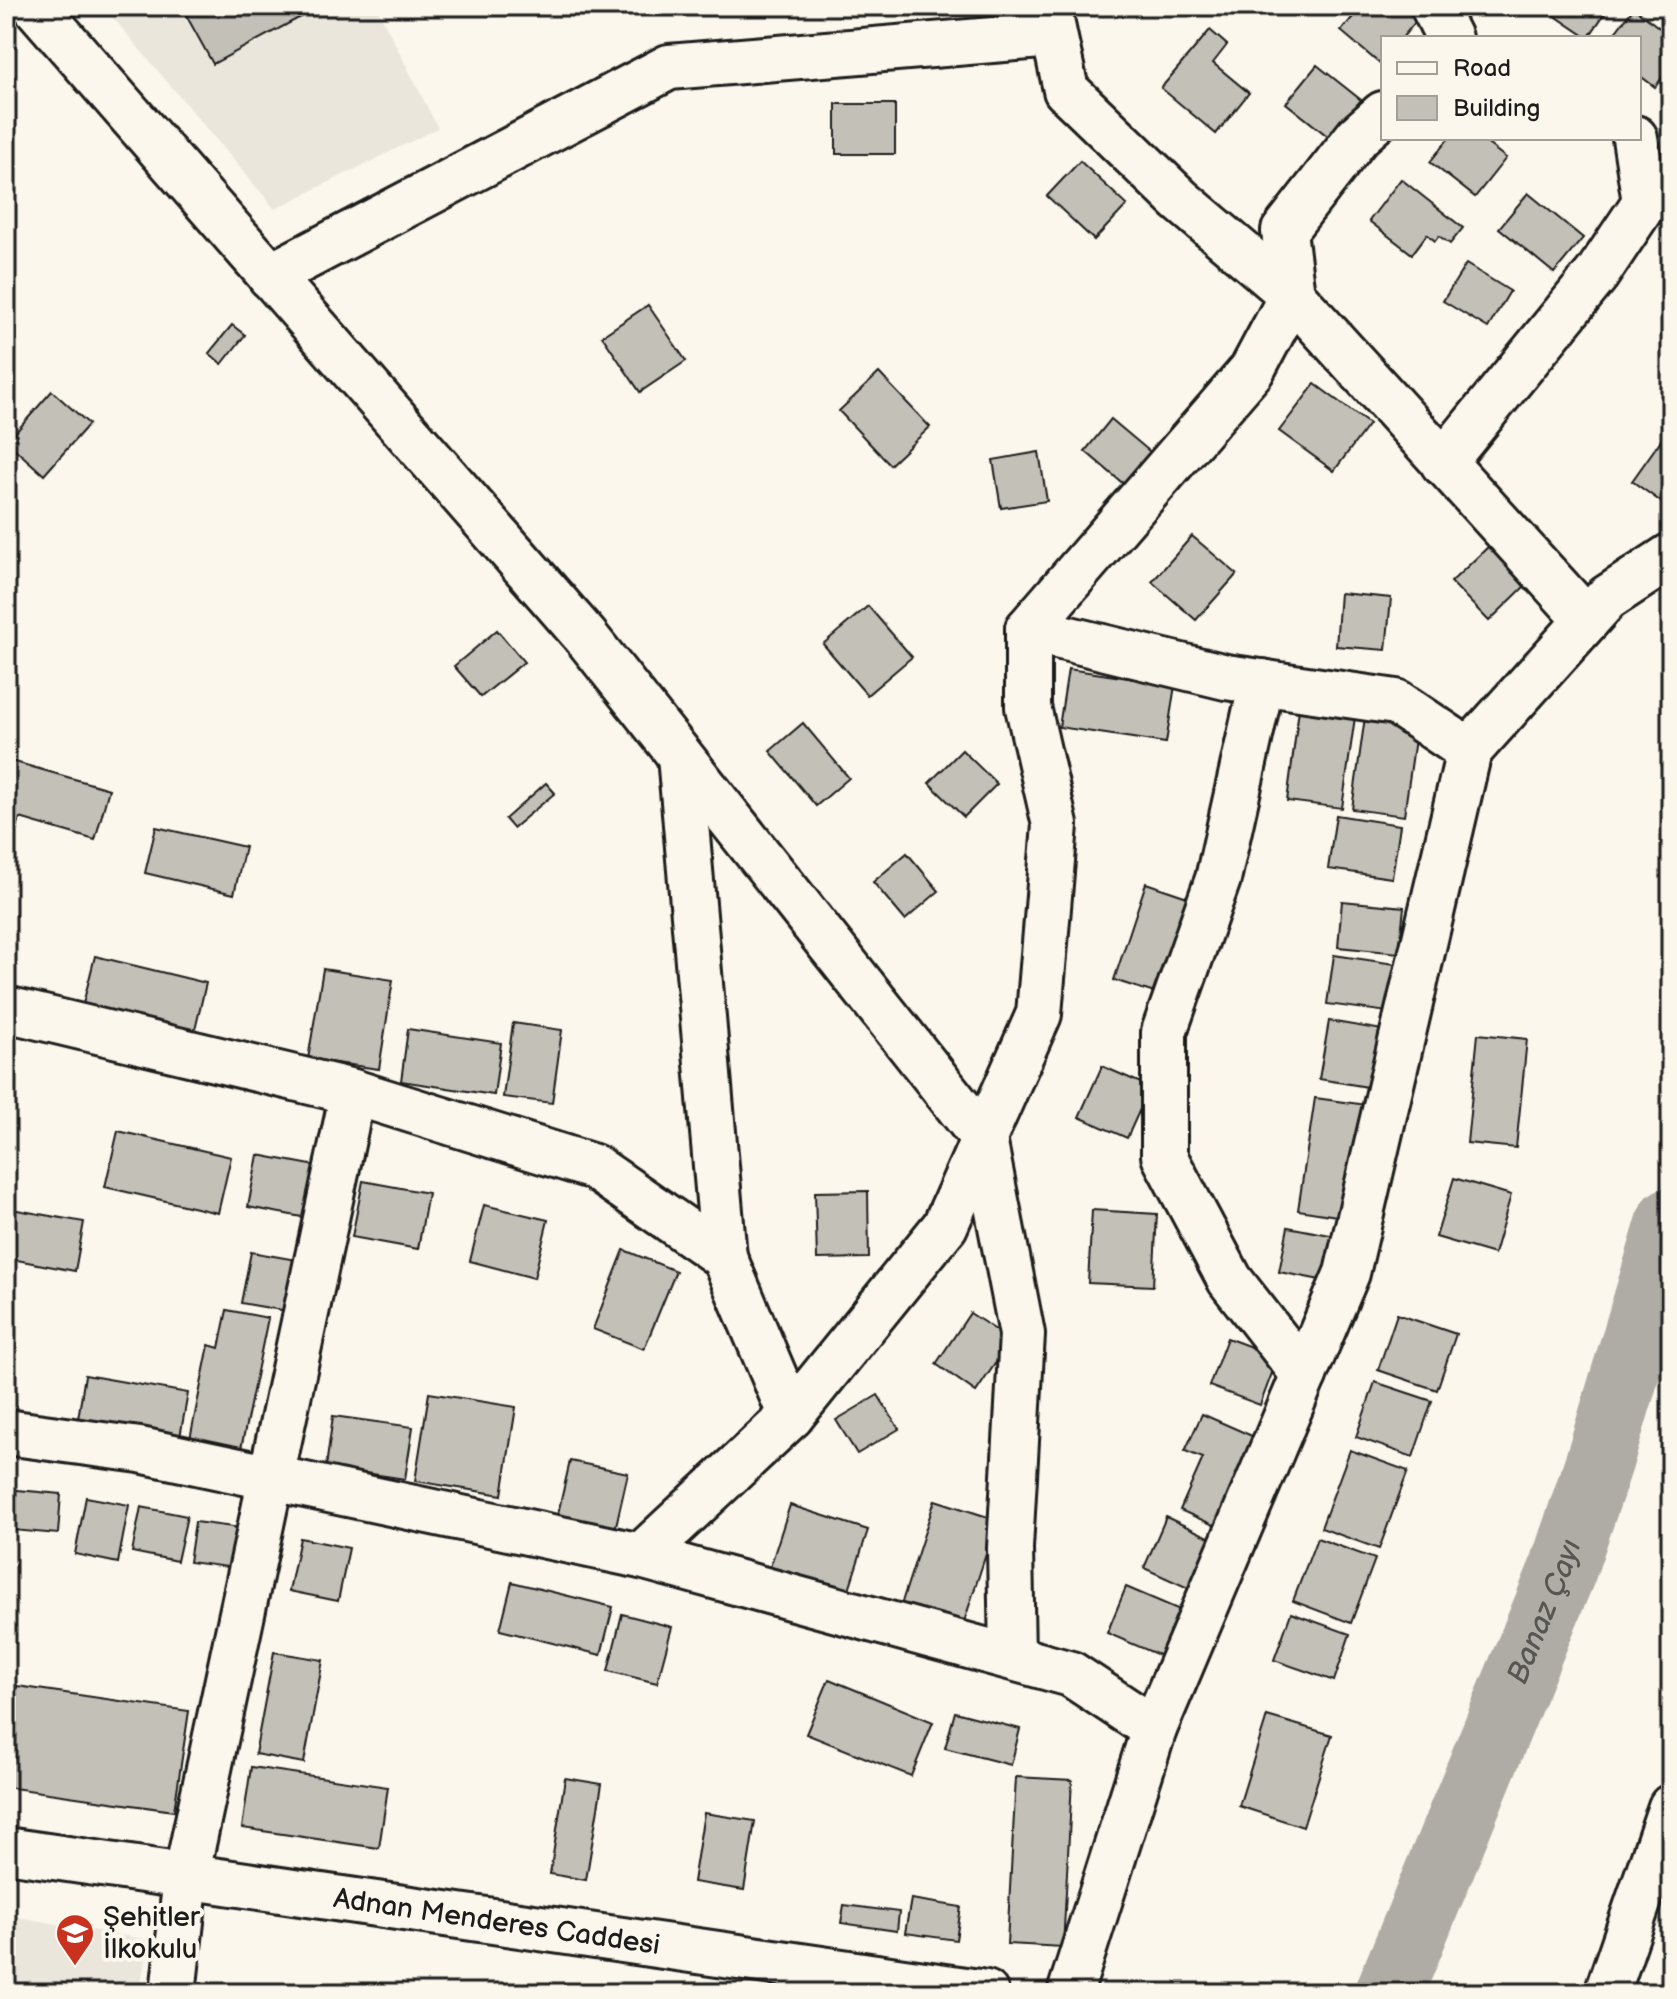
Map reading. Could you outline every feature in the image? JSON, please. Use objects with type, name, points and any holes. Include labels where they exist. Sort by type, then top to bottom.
[{"type":"street","points":[[35,6],[586,637],[984,1139],[1022,1334],[1010,1548],[1012,1657]]},
{"type":"street","points":[[1433,6],[1448,36]]},
{"type":"street","points":[[270,276],[669,67],[1050,21],[1066,90],[1180,200],[1292,295],[1587,620]]},
{"type":"street","points":[[641,1556],[791,1416],[945,1226],[1039,1014],[1055,825],[1028,707],[1028,629],[1252,370],[1292,295],[1284,231],[1358,136],[1381,116]]},
{"type":"street","points":[[1443,463],[1597,274],[1645,202],[1635,140]]},
{"type":"street","points":[[1070,1993],[1154,1729],[1347,1273],[1469,751],[1607,598],[1671,556]]},
{"type":"street","points":[[1028,629],[1226,677],[1396,702],[1469,751]]},
{"type":"street","points":[[1262,682],[1218,879],[1164,1032],[1164,1156],[1230,1280],[1304,1375]]},
{"type":"street","points":[[680,756],[724,1257],[791,1416]]},
{"type":"street","points":[[6,1009],[353,1092],[594,1167],[724,1257]]},
{"type":"street","points":[[173,1993],[186,1877],[353,1092]]},
{"type":"street","points":[[6,1432],[140,1450],[641,1556],[1071,1674],[1154,1729]]},
{"type":"street","points":[[1607,1993],[1671,1807]]},
{"type":"street","name":"Adnan Menderes Caddesi","points":[[6,1850],[986,1993]]},
{"type":"shaded area","points":[[103,6],[376,6],[438,128],[275,209]]},
{"type":"shaded area","name":"Şehitler İlkokulu","points":[[6,1915],[149,1940],[139,1993],[6,1993]]},
{"type":"building","points":[[181,6],[321,6],[213,64]]},
{"type":"building","points":[[1362,6],[1400,6],[1417,20],[1404,36],[1381,36],[1380,64],[1341,31]]},
{"type":"building","points":[[1552,6],[1610,6],[1589,36],[1548,11]]},
{"type":"building","points":[[1634,8],[1671,37],[1671,66],[1655,87],[1641,76],[1641,36],[1613,36]]},
{"type":"building","points":[[1210,30],[1227,45],[1213,63],[1249,93],[1216,134],[1161,88]]},
{"type":"building","points":[[1317,65],[1361,100],[1330,138],[1286,103]]},
{"type":"building","points":[[836,104],[895,104],[895,154],[836,154]]},
{"type":"building","points":[[1447,140],[1483,140],[1506,158],[1475,197],[1430,162]]},
{"type":"building","points":[[1080,161],[1127,205],[1094,240],[1047,196]]},
{"type":"building","points":[[1401,179],[1463,228],[1450,244],[1439,236],[1435,241],[1427,234],[1412,254],[1369,221]]},
{"type":"building","points":[[1528,193],[1583,238],[1554,273],[1499,228]]},
{"type":"building","points":[[1466,264],[1510,291],[1488,328],[1443,301]]},
{"type":"building","points":[[648,305],[686,361],[640,392],[602,336]]},
{"type":"building","points":[[232,325],[245,335],[222,364],[209,353]]},
{"type":"building","points":[[879,373],[930,427],[890,465],[839,411]]},
{"type":"building","points":[[1315,384],[1369,424],[1334,471],[1279,431]]},
{"type":"building","points":[[52,391],[89,424],[44,475],[7,442]]},
{"type":"building","points":[[1111,419],[1167,466],[1140,498],[1085,451]]},
{"type":"building","points":[[1671,426],[1671,509],[1632,481]]},
{"type":"building","points":[[1039,452],[1047,501],[1001,508],[993,460]]},
{"type":"building","points":[[1192,536],[1237,574],[1196,620],[1152,582]]},
{"type":"building","points":[[1488,547],[1526,585],[1489,621],[1451,582]]},
{"type":"building","points":[[1340,593],[1391,598],[1386,650],[1336,646]]},
{"type":"building","points":[[868,606],[912,657],[867,695],[823,644]]},
{"type":"building","points":[[497,630],[524,662],[481,697],[454,666]]},
{"type":"building","points":[[1068,669],[1175,685],[1166,743],[1059,727]]},
{"type":"building","points":[[1299,709],[1355,717],[1342,808],[1287,801]]},
{"type":"building","points":[[1365,717],[1417,725],[1404,816],[1352,809]]},
{"type":"building","points":[[803,723],[849,778],[816,806],[770,751]]},
{"type":"building","points":[[962,750],[997,784],[964,817],[929,783]]},
{"type":"building","points":[[8,760],[109,789],[95,840],[20,818],[13,843],[6,842]]},
{"type":"building","points":[[546,783],[555,793],[513,828],[505,819]]},
{"type":"building","points":[[1336,815],[1400,825],[1392,878],[1328,869]]},
{"type":"building","points":[[156,827],[245,847],[234,894],[145,873]]},
{"type":"building","points":[[907,853],[939,891],[905,920],[873,882]]},
{"type":"building","points":[[1146,883],[1199,901],[1167,997],[1114,980]]},
{"type":"building","points":[[1342,901],[1404,907],[1399,953],[1338,947]]},
{"type":"building","points":[[1334,955],[1395,964],[1388,1012],[1327,1004]]},
{"type":"building","points":[[95,956],[206,983],[192,1043],[80,1016]]},
{"type":"building","points":[[323,969],[393,980],[379,1069],[308,1059]]},
{"type":"building","points":[[1329,1021],[1383,1030],[1374,1088],[1319,1079]]},
{"type":"building","points":[[513,1023],[562,1030],[552,1103],[503,1097]]},
{"type":"building","points":[[408,1029],[501,1043],[494,1095],[401,1081]]},
{"type":"building","points":[[1478,1034],[1527,1039],[1516,1148],[1467,1143]]},
{"type":"building","points":[[1102,1066],[1150,1087],[1127,1138],[1079,1117]]},
{"type":"building","points":[[1315,1098],[1367,1105],[1350,1218],[1298,1210]]},
{"type":"building","points":[[118,1131],[231,1157],[218,1213],[105,1187]]},
{"type":"building","points":[[258,1155],[327,1168],[318,1220],[248,1207]]},
{"type":"building","points":[[1454,1178],[1511,1195],[1494,1254],[1436,1237]]},
{"type":"building","points":[[363,1181],[428,1193],[418,1249],[352,1237]]},
{"type":"building","points":[[868,1191],[869,1258],[817,1259],[815,1192]]},
{"type":"building","points":[[484,1205],[548,1220],[534,1278],[470,1261]]},
{"type":"building","points":[[6,1208],[84,1222],[75,1271],[6,1258]]},
{"type":"building","points":[[1092,1210],[1157,1214],[1153,1286],[1088,1283]]},
{"type":"building","points":[[1288,1227],[1346,1238],[1336,1283],[1279,1272]]},
{"type":"building","points":[[624,1250],[676,1271],[644,1349],[593,1329]]},
{"type":"building","points":[[251,1252],[302,1261],[293,1312],[241,1303]]},
{"type":"building","points":[[227,1310],[268,1318],[241,1449],[190,1439],[209,1345],[219,1348]]},
{"type":"building","points":[[970,1313],[1011,1340],[976,1392],[936,1364]]},
{"type":"building","points":[[1397,1314],[1456,1334],[1437,1390],[1378,1370]]},
{"type":"building","points":[[1227,1338],[1278,1357],[1260,1405],[1209,1386]]},
{"type":"building","points":[[85,1375],[188,1393],[180,1437],[78,1419]]},
{"type":"building","points":[[1375,1382],[1432,1401],[1413,1457],[1356,1437]]},
{"type":"building","points":[[429,1393],[516,1407],[502,1495],[415,1481]]},
{"type":"building","points":[[878,1395],[899,1429],[857,1454],[836,1420]]},
{"type":"building","points":[[1202,1414],[1268,1443],[1229,1532],[1180,1510],[1203,1458],[1185,1451]]},
{"type":"building","points":[[333,1416],[413,1427],[405,1479],[326,1467]]},
{"type":"building","points":[[1350,1450],[1408,1471],[1379,1549],[1321,1528]]},
{"type":"building","points":[[570,1461],[628,1473],[615,1530],[557,1518]]},
{"type":"building","points":[[6,1489],[61,1494],[58,1534],[13,1530],[11,1547],[6,1546]]},
{"type":"building","points":[[86,1497],[129,1505],[118,1563],[75,1554]]},
{"type":"building","points":[[935,1500],[997,1520],[963,1625],[901,1605]]},
{"type":"building","points":[[790,1505],[868,1530],[843,1608],[765,1583]]},
{"type":"building","points":[[141,1507],[187,1516],[177,1561],[132,1552]]},
{"type":"building","points":[[1166,1517],[1211,1538],[1188,1588],[1144,1568]]},
{"type":"building","points":[[195,1522],[241,1528],[235,1568],[189,1562]]},
{"type":"building","points":[[300,1538],[349,1548],[338,1601],[289,1591]]},
{"type":"building","points":[[1317,1538],[1375,1559],[1351,1623],[1293,1601]]},
{"type":"building","points":[[512,1582],[613,1607],[601,1655],[500,1630]]},
{"type":"building","points":[[1126,1587],[1180,1610],[1161,1656],[1107,1633]]},
{"type":"building","points":[[1291,1613],[1350,1634],[1334,1681],[1274,1660]]},
{"type":"building","points":[[622,1614],[672,1627],[657,1683],[608,1671]]},
{"type":"building","points":[[274,1652],[323,1660],[304,1763],[255,1754]]},
{"type":"building","points":[[829,1679],[933,1722],[911,1776],[806,1734]]},
{"type":"building","points":[[17,1686],[189,1711],[174,1811],[6,1787],[6,1716]]},
{"type":"building","points":[[955,1712],[1020,1729],[1011,1765],[945,1748]]},
{"type":"building","points":[[1267,1716],[1332,1735],[1303,1827],[1239,1806]]},
{"type":"building","points":[[251,1767],[388,1787],[379,1848],[242,1828]]},
{"type":"building","points":[[1016,1777],[1072,1780],[1063,1947],[1007,1944]]},
{"type":"building","points":[[565,1778],[602,1784],[586,1880],[550,1874]]},
{"type":"building","points":[[704,1813],[755,1821],[744,1890],[693,1882]]},
{"type":"building","points":[[911,1899],[961,1907],[956,1940],[905,1933]]},
{"type":"building","points":[[844,1905],[899,1912],[897,1931],[841,1923]]},
{"type":"waterway","name":"Banaz Çayı","points":[[1389,1993],[1563,1569],[1599,1462],[1671,1221]]},
{"type":"place","name":"Şehitler İlkokulu","points":[[75,1967]]}]
